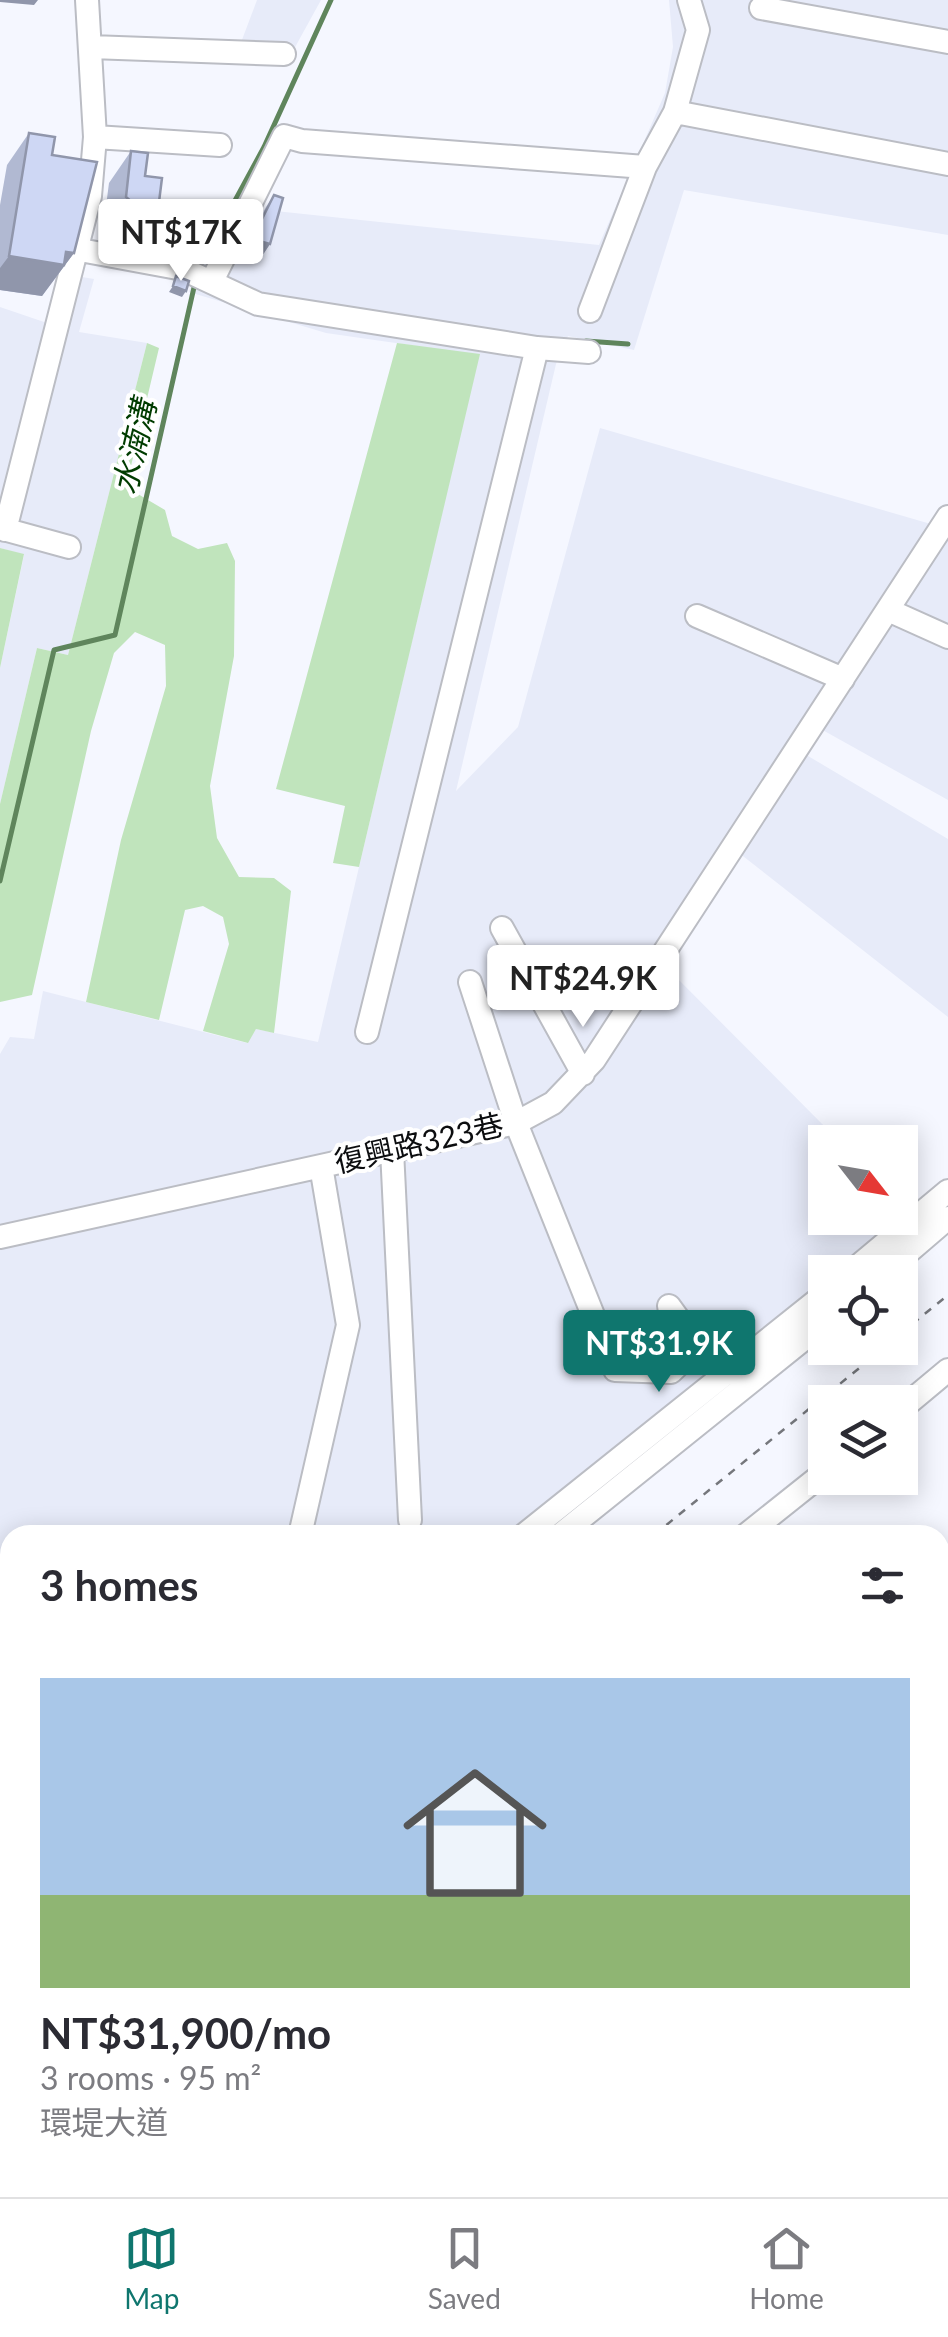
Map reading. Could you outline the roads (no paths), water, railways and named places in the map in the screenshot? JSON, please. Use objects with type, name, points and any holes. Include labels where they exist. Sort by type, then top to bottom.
[{"type":"street","points":[[70,547],[2,529],[80,250],[94,137],[87,0]]},
{"type":"street","points":[[590,311],[645,167],[676,112],[698,30],[689,0]]},
{"type":"street","points":[[761,8],[948,42]]},
{"type":"street","points":[[91,47],[284,54]]},
{"type":"street","points":[[676,112],[948,164]]},
{"type":"street","points":[[212,282],[284,136],[302,142],[645,167]]},
{"type":"street","points":[[94,137],[220,145]]},
{"type":"street","points":[[80,250],[184,269],[258,304],[538,348],[589,352]]},
{"type":"street","points":[[367,1032],[538,348]]},
{"type":"street","name":"復興路323巷","points":[[0,1237],[516,1123],[553,1103],[584,1074],[948,518]]},
{"type":"street","points":[[888,610],[948,637]]},
{"type":"street","points":[[697,616],[843,679]]},
{"type":"street","points":[[502,928],[584,1074]]},
{"type":"street","points":[[470,982],[516,1123],[614,1370],[671,1372],[698,1346]]},
{"type":"street","points":[[392,1150],[410,1520]]},
{"type":"street","points":[[302,1525],[348,1326],[322,1166]]},
{"type":"street","points":[[871,1255],[948,1191]]},
{"type":"street","points":[[905,1255],[948,1218]]},
{"type":"street","points":[[669,1306],[698,1346],[712,1348],[730,1373]]},
{"type":"street","points":[[537,1525],[808,1308]]},
{"type":"street","points":[[572,1525],[808,1336]]},
{"type":"street","points":[[918,1395],[948,1370]]},
{"type":"street","points":[[759,1525],[808,1486]]},
{"type":"waterway","name":"水湳溝","points":[[199,267],[264,147],[331,0]]},
{"type":"waterway","name":"水湳溝","points":[[0,881],[54,650],[115,635],[195,283]]},
{"type":"waterway","points":[[586,341],[628,344]]}]
